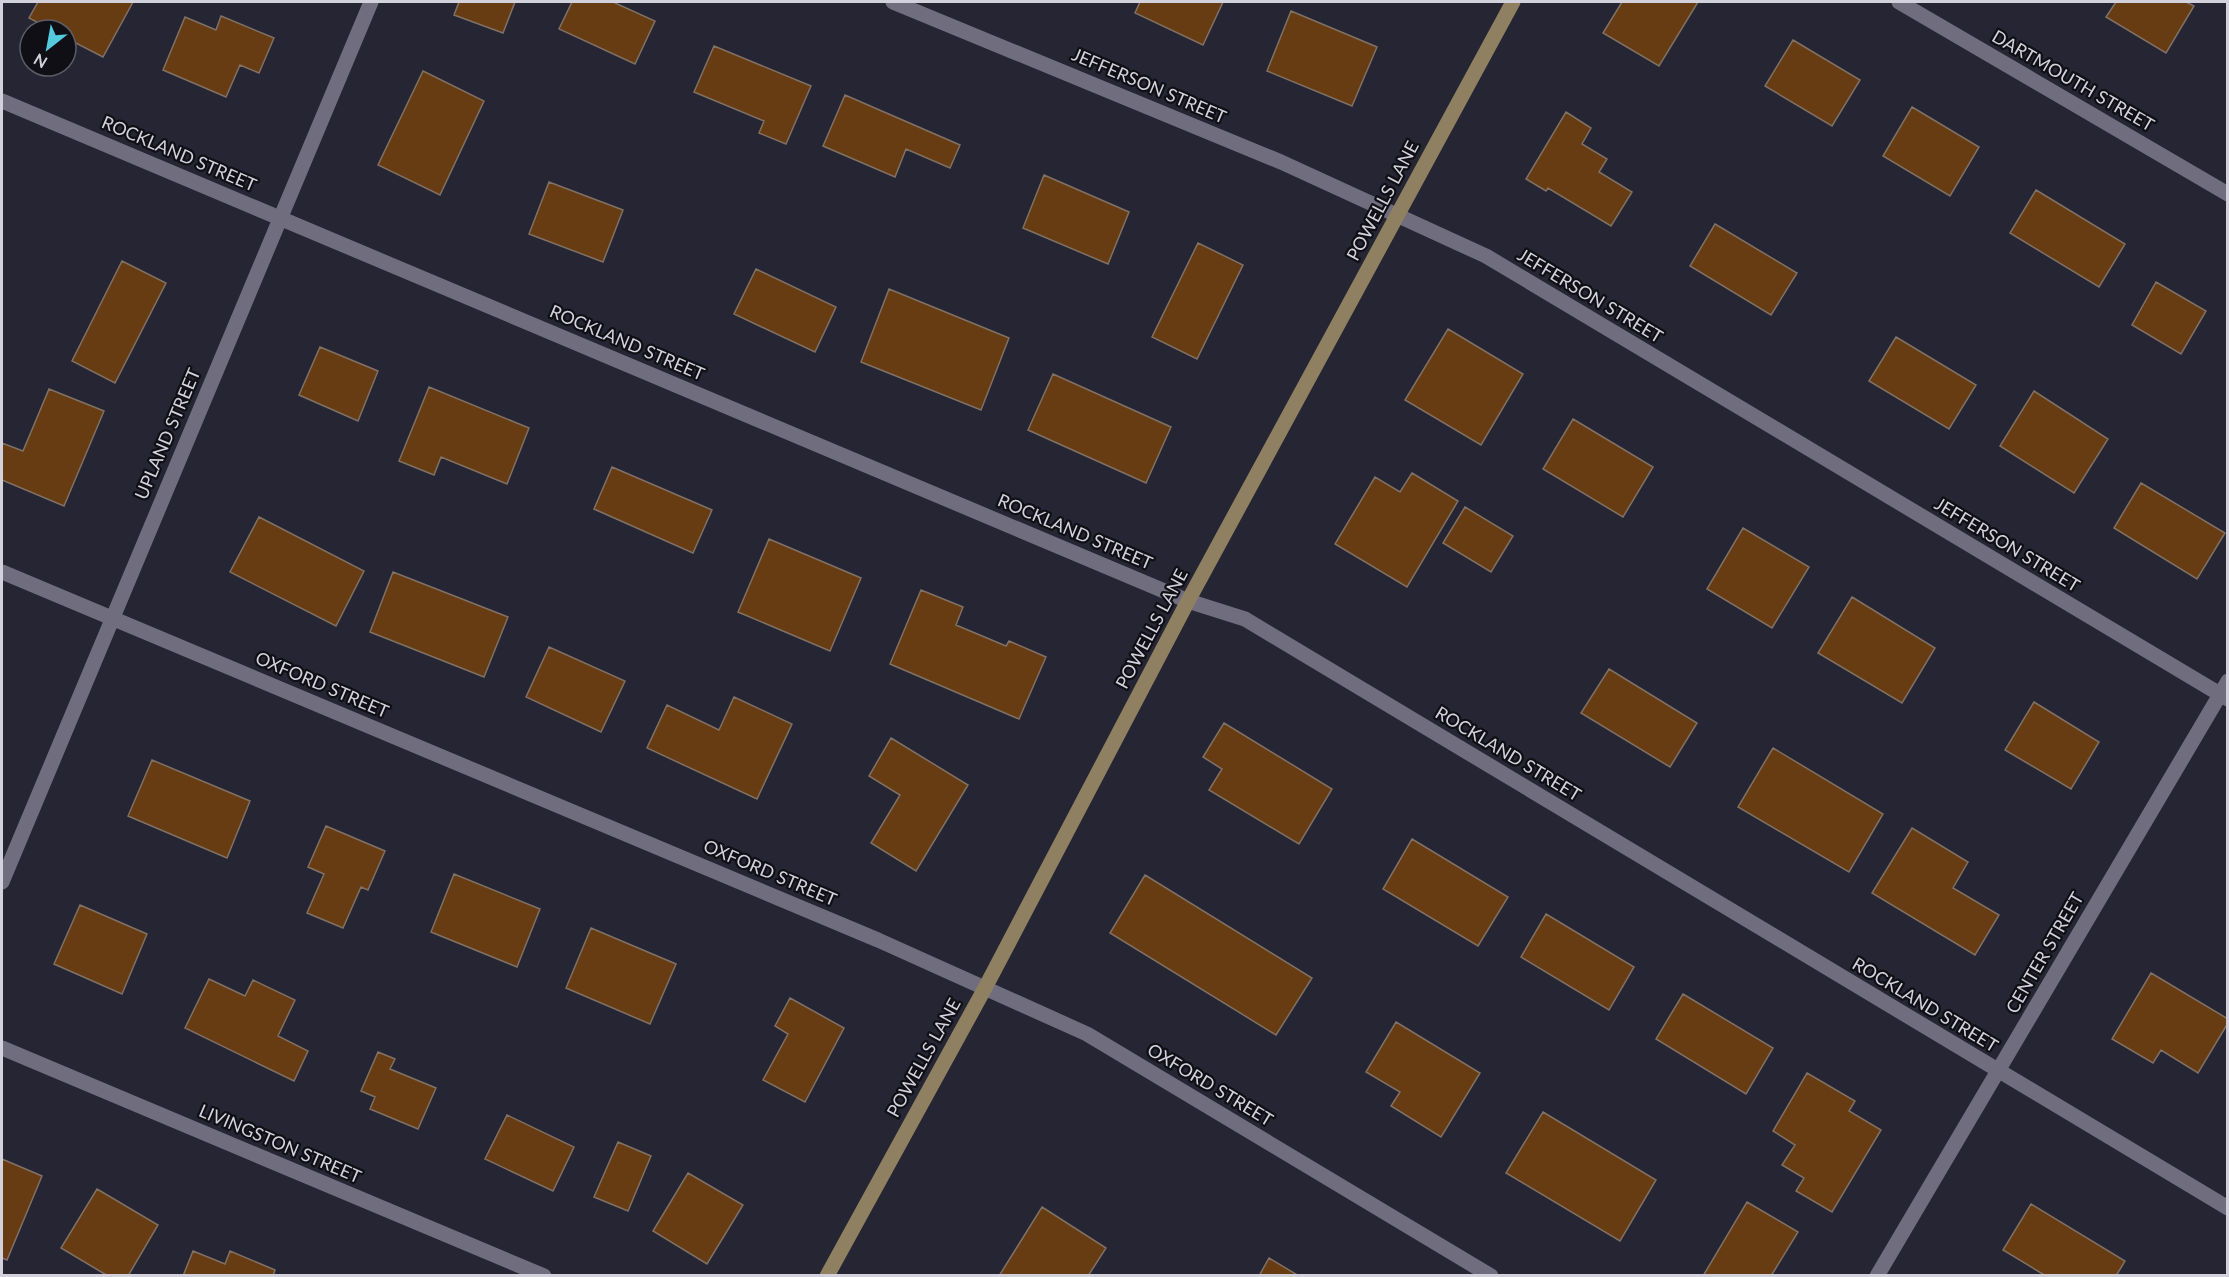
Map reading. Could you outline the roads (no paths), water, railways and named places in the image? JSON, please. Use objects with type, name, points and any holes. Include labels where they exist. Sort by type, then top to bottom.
[{"type":"street","name":"UPLAND STREET","points":[[2,882],[371,2]]},
{"type":"street","name":"JEFFERSON STREET","points":[[893,2],[1281,162],[1486,256],[2225,692]]},
{"type":"street","name":"POWELLS LANE","points":[[827,1275],[985,988],[1188,601],[1513,2]]},
{"type":"street","name":"DARTMOUTH STREET","points":[[1899,2],[2228,194]]},
{"type":"street","name":"ROCKLAND STREET","points":[[2,101],[1188,601],[1245,619],[2228,1208]]},
{"type":"street","name":"OXFORD STREET","points":[[2,572],[867,935],[1087,1034],[1491,1275]]},
{"type":"street","name":"CENTER STREET","points":[[1877,1275],[2225,692]]},
{"type":"street","name":"LIVINGSTON STREET","points":[[2,1048],[544,1275]]}]
